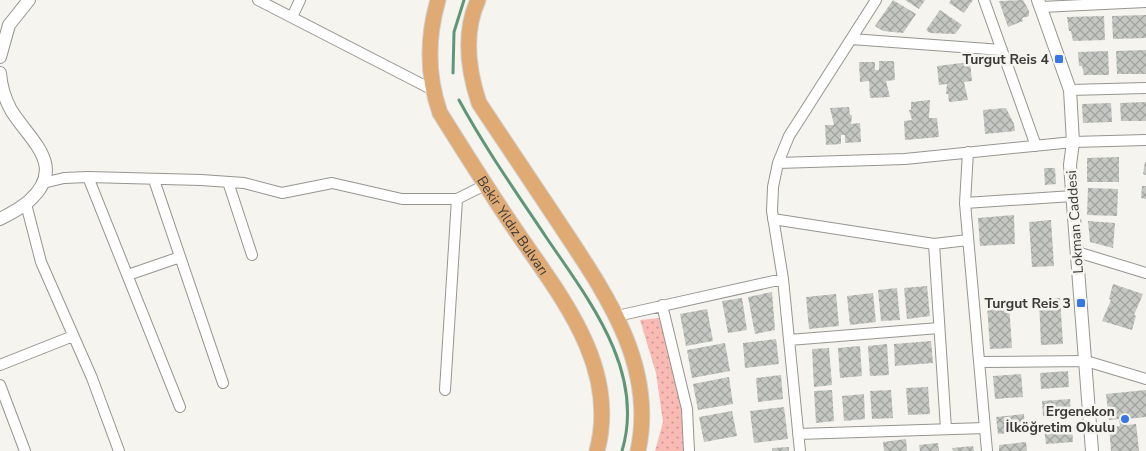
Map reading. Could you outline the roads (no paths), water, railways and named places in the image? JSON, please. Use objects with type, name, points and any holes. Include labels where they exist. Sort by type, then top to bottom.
[{"type":"main road","name":"Bekir Yıldız Bulvarı","points":[[438,0],[431,35],[430,71],[440,113],[485,185],[572,314],[586,343],[597,371],[602,396],[602,420],[597,451]]},
{"type":"main road","points":[[478,0],[470,27],[469,53],[472,78],[479,103],[592,270],[617,316],[632,354],[642,397],[642,425],[638,451]]},
{"type":"street","points":[[0,57],[10,25],[29,0]]},
{"type":"street","points":[[258,0],[433,90]]},
{"type":"street","points":[[292,17],[300,0]]},
{"type":"street","points":[[800,451],[783,279],[773,219],[772,193],[778,163],[789,136],[876,0]]},
{"type":"street","points":[[984,0],[1036,146]]},
{"type":"street","points":[[1040,3],[1146,2]]},
{"type":"street","name":"Lokman Caddesi","points":[[1040,3],[1070,90],[1073,142],[1070,165],[1092,451]]},
{"type":"street","points":[[851,39],[1002,50]]},
{"type":"street","points":[[0,73],[3,90],[11,108],[45,157],[46,170],[43,182],[36,194],[26,204],[0,220]]},
{"type":"street","points":[[1070,90],[1146,88]]},
{"type":"street","points":[[778,163],[905,159],[1073,142],[1146,140]]},
{"type":"street","points":[[968,152],[965,203],[987,451]]},
{"type":"street","points":[[43,182],[64,178],[88,177],[228,182],[244,183],[282,193],[325,183],[340,184],[392,199],[457,199],[485,185]]},
{"type":"street","points":[[88,177],[180,407]]},
{"type":"street","points":[[154,180],[223,382]]},
{"type":"street","points":[[228,182],[252,255]]},
{"type":"street","points":[[965,203],[1073,196]]},
{"type":"street","points":[[444,390],[457,199]]},
{"type":"street","points":[[26,204],[41,262],[119,451]]},
{"type":"street","points":[[773,219],[934,244],[968,240]]},
{"type":"street","points":[[934,244],[946,429]]},
{"type":"street","points":[[1077,252],[1146,273]]},
{"type":"street","points":[[128,275],[180,257]]},
{"type":"street","points":[[617,316],[783,279]]},
{"type":"street","points":[[662,305],[687,409],[690,451]]},
{"type":"street","points":[[789,340],[939,328]]},
{"type":"street","points":[[0,365],[73,336]]},
{"type":"street","points":[[979,362],[1086,361],[1146,379]]},
{"type":"street","points":[[0,385],[26,451]]},
{"type":"street","points":[[798,434],[985,428]]},
{"type":"waterway","points":[[453,73],[454,32],[464,0]]},
{"type":"waterway","points":[[459,100],[501,170],[579,285],[609,337],[620,364],[626,393],[627,421],[622,451]]},
{"type":"place","name":"Turgut Reis 4","points":[[1059,59]]},
{"type":"place","name":"Turgut Reis 3","points":[[1081,303]]},
{"type":"place","name":"Ergenekon İlköğretim Okulu","points":[[1125,419]]}]
